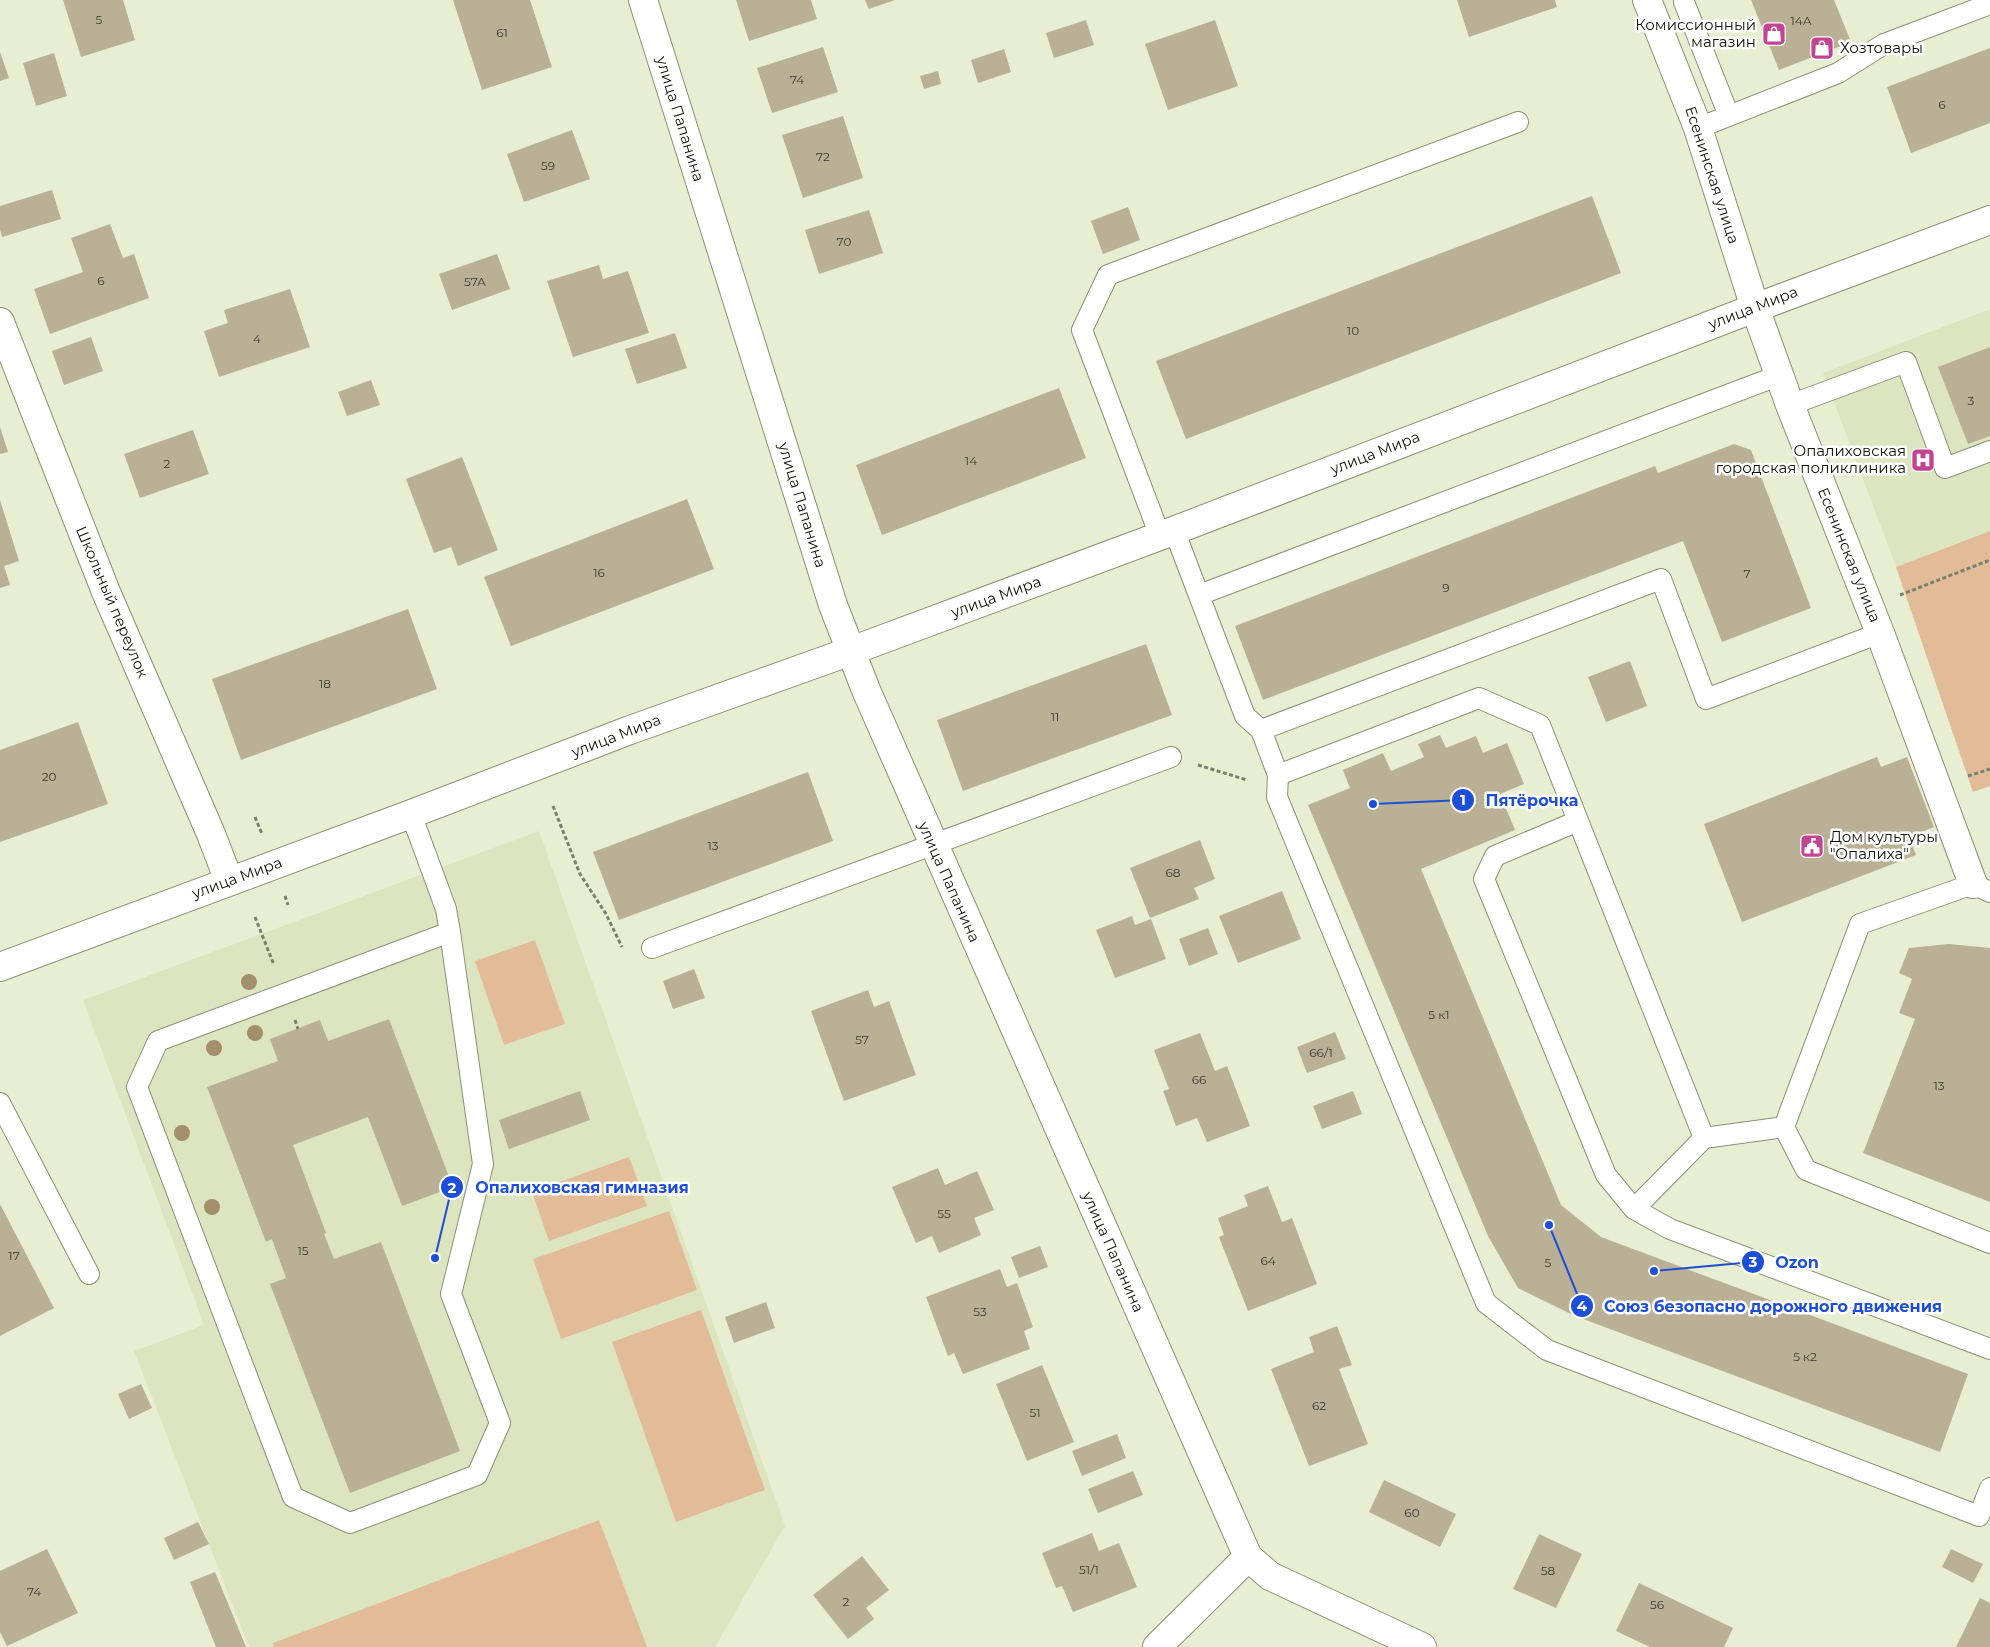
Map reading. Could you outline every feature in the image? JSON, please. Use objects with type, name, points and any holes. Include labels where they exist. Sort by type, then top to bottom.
[{"type":"street","name":"улица Папанина","points":[[642,0],[833,604],[866,690],[932,844],[1248,1557],[1270,1576],[1422,1647]]},
{"type":"street","name":"Есенинская улица","points":[[1647,0],[1698,128],[1755,308],[1790,405],[1982,888]]},
{"type":"street","name":"улица Мира","points":[[0,967],[411,814],[630,730],[851,651],[1167,533],[1990,220]]},
{"type":"street","name":"Школьный переулок","points":[[0,322],[106,592],[211,834],[229,881]]},
{"type":"street","points":[[1157,1647],[1248,1557]]},
{"type":"lane","points":[[1684,2],[1729,116]]},
{"type":"lane","points":[[1698,128],[1838,73],[1884,44],[1990,4]]},
{"type":"lane","points":[[1518,122],[1108,275],[1082,330],[1167,533],[1199,595],[1245,716],[1261,730],[1278,782],[1277,797],[1486,1303],[1547,1350],[1979,1516],[1990,1488]]},
{"type":"lane","points":[[1790,405],[1906,362],[1945,468],[1990,451]]},
{"type":"lane","points":[[1199,595],[1780,375]]},
{"type":"lane","points":[[1261,730],[1661,579],[1706,699],[1880,633]]},
{"type":"lane","points":[[1278,782],[1479,698],[1540,725],[1704,1138]]},
{"type":"lane","points":[[652,948],[1171,757]]},
{"type":"lane","points":[[411,814],[446,909],[450,932],[483,1164],[451,1294],[500,1424],[477,1474],[350,1523],[293,1497],[137,1087],[158,1041],[450,932]]},
{"type":"lane","points":[[1578,821],[1494,856],[1484,879],[1606,1175],[1634,1209],[1670,1229],[1990,1349]]},
{"type":"lane","points":[[1982,888],[1860,924],[1784,1127],[1806,1170],[1990,1243]]},
{"type":"lane","points":[[0,1103],[89,1274]]},
{"type":"lane","points":[[1634,1209],[1704,1138],[1784,1127]]},
{"type":"path","points":[[1869,606],[1990,560]]},
{"type":"path","points":[[1171,757],[1278,782]]},
{"type":"path","points":[[553,806],[580,874],[606,914],[620,946],[652,948]]},
{"type":"path","points":[[255,817],[263,837]]},
{"type":"shaded area","name":"Опалиховская городская поликлиника","points":[[1990,309],[1990,531],[1896,567],[1823,373]]},
{"type":"shaded area","points":[[1990,531],[1990,786],[1973,792],[1896,567]]},
{"type":"shaded area","points":[[539,831],[785,1526],[715,1647],[249,1647],[134,1351],[204,1325],[83,1000]]},
{"type":"shaded area","points":[[535,940],[565,1024],[504,1045],[475,961]]},
{"type":"shaded area","points":[[629,1157],[647,1206],[549,1241],[532,1192]]},
{"type":"shaded area","points":[[669,1211],[697,1290],[561,1339],[533,1259]]},
{"type":"shaded area","points":[[701,1310],[765,1490],[676,1522],[612,1342]]},
{"type":"shaded area","points":[[599,1520],[647,1647],[274,1647],[273,1643]]},
{"type":"building","points":[[63,0],[123,0],[135,40],[81,57]]},
{"type":"building","points":[[453,0],[530,0],[552,67],[482,90]]},
{"type":"building","points":[[736,0],[811,0],[817,19],[749,41]]},
{"type":"building","points":[[865,0],[895,0],[869,9]]},
{"type":"building","points":[[1457,0],[1555,0],[1557,7],[1469,37]]},
{"type":"building","points":[[1751,0],[1834,0],[1851,42],[1779,70]]},
{"type":"building","points":[[1086,20],[1094,45],[1054,58],[1046,33]]},
{"type":"building","points":[[1215,20],[1238,86],[1168,110],[1145,44]]},
{"type":"building","points":[[823,47],[838,92],[772,113],[757,68]]},
{"type":"building","points":[[1990,48],[1990,123],[1911,153],[1887,87]]},
{"type":"building","points":[[1004,49],[1011,72],[978,83],[971,60]]},
{"type":"building","points":[[0,52],[9,78],[0,81]]},
{"type":"building","points":[[54,53],[67,96],[36,106],[23,63]]},
{"type":"building","points":[[938,71],[941,84],[924,89],[920,76]]},
{"type":"building","points":[[843,116],[863,178],[803,198],[782,135]]},
{"type":"building","points":[[572,130],[590,179],[524,202],[507,154]]},
{"type":"building","points":[[52,190],[61,219],[2,237],[0,206]]},
{"type":"building","points":[[1592,196],[1621,273],[1186,439],[1156,361]]},
{"type":"building","points":[[1128,207],[1140,240],[1103,254],[1091,221]]},
{"type":"building","points":[[869,210],[883,253],[819,274],[805,230]]},
{"type":"building","points":[[110,224],[123,258],[134,254],[149,298],[50,334],[34,289],[83,272],[71,238]]},
{"type":"building","points":[[497,254],[510,289],[452,310],[439,274]]},
{"type":"building","points":[[599,265],[603,279],[628,271],[649,333],[573,357],[547,281]]},
{"type":"building","points":[[290,289],[310,347],[219,377],[204,331],[228,323],[224,310]]},
{"type":"building","points":[[675,333],[687,368],[637,384],[625,349]]},
{"type":"building","points":[[91,337],[103,371],[64,385],[52,351]]},
{"type":"building","points":[[1990,347],[1990,436],[1968,444],[1938,367]]},
{"type":"building","points":[[371,380],[380,405],[347,416],[338,392]]},
{"type":"building","points":[[1059,388],[1086,458],[882,535],[856,465]]},
{"type":"building","points":[[0,427],[8,452],[0,454]]},
{"type":"building","points":[[193,430],[209,474],[140,498],[124,454]]},
{"type":"building","points":[[1734,444],[1751,450],[1811,608],[1722,642],[1683,541],[1263,700],[1235,626],[1655,466],[1658,473]]},
{"type":"building","points":[[462,457],[498,550],[458,566],[451,547],[434,553],[406,479]]},
{"type":"building","points":[[687,499],[714,569],[511,646],[484,577]]},
{"type":"building","points":[[0,500],[19,561],[4,566],[10,585],[0,588]]},
{"type":"building","points":[[408,609],[437,689],[241,760],[212,679]]},
{"type":"building","points":[[1146,644],[1172,715],[963,791],[937,720]]},
{"type":"building","points":[[1630,661],[1647,706],[1606,722],[1588,677]]},
{"type":"building","points":[[78,722],[108,804],[0,842],[0,750]]},
{"type":"building","points":[[1440,735],[1446,748],[1476,736],[1483,753],[1507,743],[1524,784],[1500,794],[1515,830],[1421,869],[1561,1205],[1601,1237],[1968,1374],[1940,1452],[1575,1316],[1518,1288],[1488,1236],[1308,805],[1350,788],[1343,770],[1383,753],[1391,771],[1424,757],[1418,744]]},
{"type":"building","name":"Дом культуры \"Опалиха\"","points":[[1877,757],[1881,767],[1907,757],[1934,827],[1909,837],[1916,855],[1742,922],[1704,824]]},
{"type":"building","points":[[808,772],[833,841],[619,920],[593,852]]},
{"type":"building","points":[[1200,840],[1215,879],[1194,888],[1199,899],[1150,918],[1130,868]]},
{"type":"building","points":[[1282,891],[1301,939],[1238,963],[1219,916]]},
{"type":"building","points":[[1132,916],[1135,925],[1151,919],[1166,959],[1115,978],[1096,930]]},
{"type":"building","points":[[1208,928],[1218,954],[1189,966],[1179,939]]},
{"type":"building","points":[[1949,944],[1990,948],[1990,1202],[1863,1153],[1915,1019],[1899,1013],[1912,979],[1899,973],[1909,948]]},
{"type":"building","points":[[694,969],[705,998],[673,1009],[663,981]]},
{"type":"building","points":[[868,990],[874,1007],[889,1001],[916,1075],[844,1101],[811,1011]]},
{"type":"building","points":[[389,1019],[453,1187],[402,1206],[368,1117],[293,1145],[334,1259],[381,1242],[460,1451],[350,1493],[270,1284],[286,1278],[272,1239],[266,1242],[207,1087],[278,1061],[270,1039],[320,1020],[328,1041]]},
{"type":"building","points":[[1335,1032],[1346,1059],[1307,1073],[1297,1047]]},
{"type":"building","points":[[1200,1033],[1215,1071],[1227,1066],[1250,1126],[1207,1142],[1197,1118],[1176,1126],[1163,1091],[1169,1089],[1154,1050]]},
{"type":"building","points":[[580,1091],[590,1120],[509,1149],[499,1120]]},
{"type":"building","points":[[1353,1091],[1362,1114],[1322,1129],[1313,1106]]},
{"type":"building","points":[[938,1168],[945,1185],[977,1171],[994,1210],[974,1218],[981,1235],[939,1253],[932,1236],[916,1243],[892,1187]]},
{"type":"building","points":[[1268,1186],[1282,1222],[1292,1218],[1317,1284],[1248,1311],[1219,1237],[1224,1235],[1218,1218],[1248,1206],[1244,1195]]},
{"type":"building","points":[[0,1204],[54,1308],[0,1336]]},
{"type":"building","points":[[1040,1246],[1048,1267],[1019,1278],[1011,1257]]},
{"type":"building","points":[[1000,1269],[1007,1287],[1017,1283],[1033,1327],[1024,1331],[1030,1349],[963,1374],[954,1353],[948,1356],[926,1297]]},
{"type":"building","points":[[766,1302],[775,1328],[734,1343],[725,1317]]},
{"type":"building","points":[[1337,1326],[1352,1365],[1339,1369],[1368,1444],[1309,1466],[1271,1369],[1314,1352],[1309,1337]]},
{"type":"building","points":[[1042,1365],[1074,1442],[1027,1461],[996,1384]]},
{"type":"building","points":[[141,1384],[152,1408],[129,1419],[118,1394]]},
{"type":"building","points":[[1117,1434],[1126,1458],[1082,1476],[1072,1451]]},
{"type":"building","points":[[1133,1471],[1143,1495],[1098,1513],[1088,1489]]},
{"type":"building","points":[[1384,1480],[1456,1514],[1440,1547],[1369,1512]]},
{"type":"building","points":[[198,1522],[209,1544],[174,1560],[164,1538]]},
{"type":"building","points":[[1092,1533],[1099,1551],[1119,1543],[1137,1587],[1073,1612],[1062,1586],[1056,1588],[1042,1553]]},
{"type":"building","points":[[1539,1534],[1582,1554],[1556,1608],[1513,1589]]},
{"type":"building","points":[[47,1549],[78,1613],[7,1646],[0,1632],[0,1571]]},
{"type":"building","points":[[1951,1549],[1983,1564],[1973,1583],[1942,1567]]},
{"type":"building","points":[[862,1556],[889,1590],[866,1608],[874,1619],[848,1639],[813,1595]]},
{"type":"building","points":[[215,1572],[246,1647],[216,1647],[190,1582]]},
{"type":"building","points":[[1639,1583],[1733,1628],[1724,1647],[1650,1647],[1616,1631]]},
{"type":"building","points":[[1980,1598],[1990,1603],[1990,1647],[1956,1647]]},
{"type":"place","name":"Комиссионный магазин","points":[[1774,34]]},
{"type":"place","name":"Хозтовары","points":[[1822,48]]},
{"type":"place","name":"Опалиховская городская поликлиника","points":[[1923,460]]},
{"type":"place","name":"Пятёрочка","points":[[1373,804]]},
{"type":"place","name":"Дом культуры \"Опалиха\"","points":[[1812,846]]},
{"type":"place","name":"Союз безопасно дорожного движения","points":[[1549,1225]]},
{"type":"place","name":"Опалиховская гимназия","points":[[435,1258]]},
{"type":"place","name":"Ozon","points":[[1654,1271]]}]
